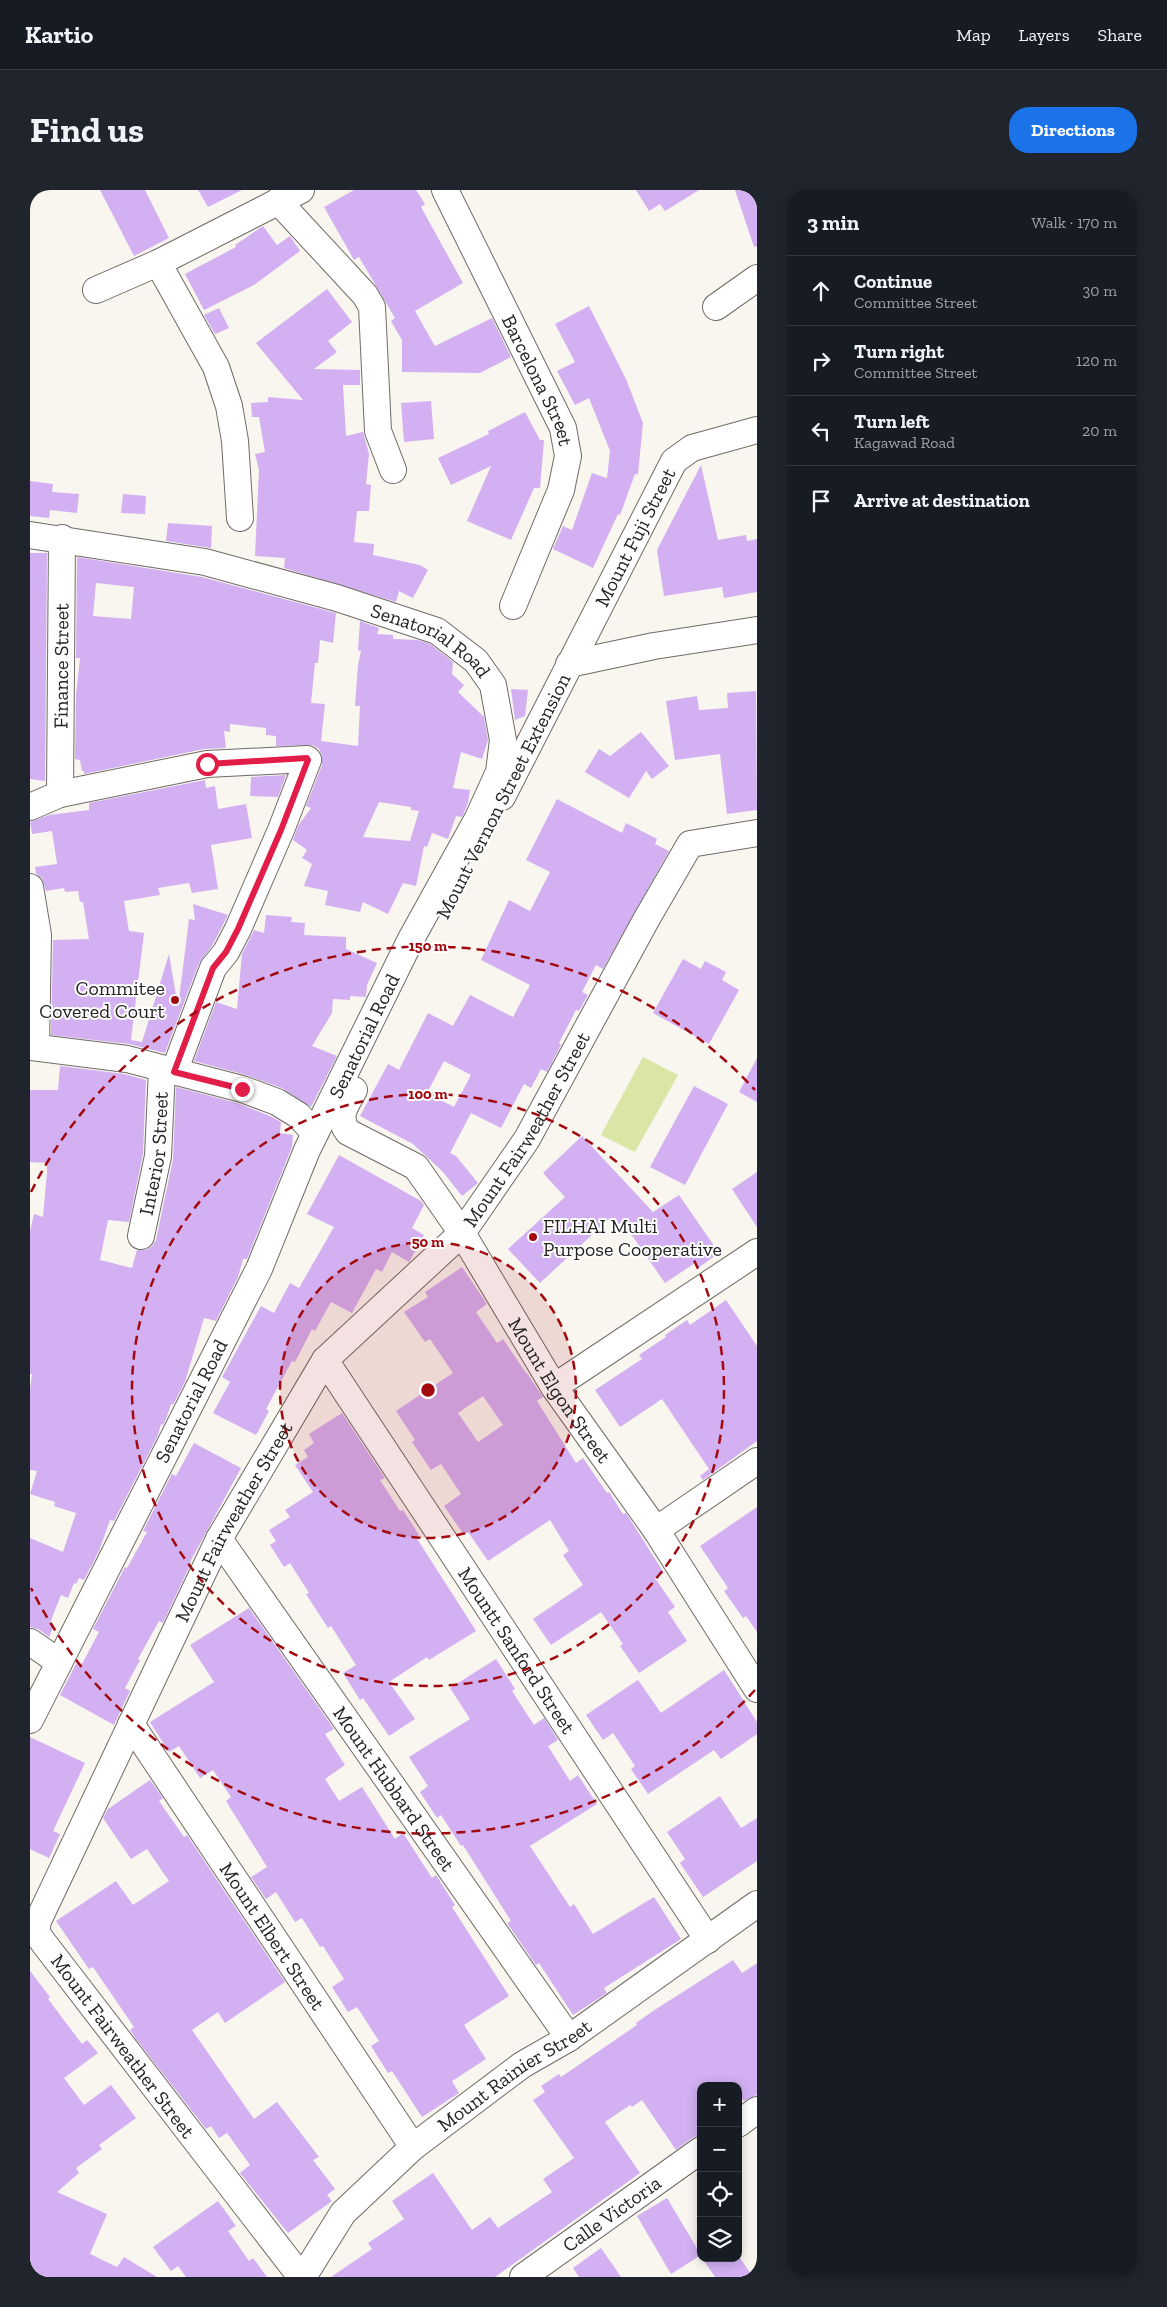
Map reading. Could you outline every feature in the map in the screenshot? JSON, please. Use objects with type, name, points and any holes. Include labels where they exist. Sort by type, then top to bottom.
[{"type":"street","name":"Barcelona Street","points":[[445,190],[563,428],[568,456],[561,490],[513,606]]},
{"type":"street","points":[[96,290],[158,263],[289,195],[365,295],[372,307],[378,431],[393,470]]},
{"type":"street","points":[[158,263],[216,367],[227,398],[235,440],[240,518]]},
{"type":"street","points":[[716,307],[757,278]]},
{"type":"street","name":"Mount Fuji Street","points":[[570,664],[674,461],[692,448],[757,430]]},
{"type":"street","name":"Senatorial Road","points":[[30,535],[62,538],[204,562],[320,593],[437,631],[476,661],[493,686],[503,740],[499,772],[478,818],[410,939],[315,1133],[259,1269],[30,1720]]},
{"type":"street","name":"Finance Street","points":[[60,794],[62,538]]},
{"type":"street","points":[[570,664],[654,646],[757,630]]},
{"type":"street","name":"Mount Vernon Street Extension","points":[[341,1116],[570,664]]},
{"type":"street","name":"Interior Street","points":[[60,794],[207,764],[307,758],[308,760],[285,821],[238,929],[226,952],[213,968],[168,1071],[158,1156],[141,1236]]},
{"type":"street","points":[[30,807],[60,794]]},
{"type":"street","name":"Mount Fairweather Street","points":[[302,2277],[36,1932],[41,1915],[219,1539],[325,1360],[462,1233],[527,1139],[646,920],[690,844],[757,834]]},
{"type":"street","points":[[30,887],[38,935],[33,1047],[127,1059],[242,1089],[277,1102],[298,1115],[315,1133]]},
{"type":"street","name":"Mount Elgon Street","points":[[341,1116],[342,1125],[348,1132],[416,1167],[462,1233],[554,1387],[656,1530],[754,1678]]},
{"type":"street","points":[[554,1387],[757,1252]]},
{"type":"street","name":"Mountt Sanford Street","points":[[325,1360],[708,1940]]},
{"type":"street","points":[[656,1530],[757,1461]]},
{"type":"street","name":"Mount Hubbard Street","points":[[219,1539],[569,2038]]},
{"type":"street","points":[[30,1642],[59,1662]]},
{"type":"street","name":"Mount Elbert Street","points":[[131,1724],[413,2147]]},
{"type":"street","name":"Mount Rainier Street","points":[[302,2277],[343,2213],[413,2147],[522,2065],[569,2038],[757,1904]]},
{"type":"street","points":[[742,2121],[757,2110]]},
{"type":"street","name":"Calle Victoria","points":[[523,2277],[697,2153]]},
{"type":"green space","points":[[643,1057],[678,1075],[635,1152],[601,1135]]},
{"type":"building","points":[[100,190],[145,190],[169,238],[134,256]]},
{"type":"building","points":[[198,190],[242,190],[208,207]]},
{"type":"building","points":[[354,190],[416,190],[425,204],[421,207],[463,283],[415,311],[435,346],[492,318],[511,357],[480,373],[402,372],[402,340],[391,321],[395,318],[359,257],[354,260],[324,207]]},
{"type":"building","points":[[636,190],[699,190],[665,211],[660,204],[649,211]]},
{"type":"building","points":[[735,190],[757,190],[757,246],[754,247]]},
{"type":"building","points":[[263,226],[277,245],[290,236],[300,251],[254,285],[204,310],[185,274],[236,247],[235,245]]},
{"type":"building","points":[[327,289],[352,322],[328,341],[337,352],[314,369],[360,370],[360,385],[343,385],[346,436],[363,432],[369,454],[366,484],[371,485],[369,511],[357,511],[354,542],[374,544],[373,555],[420,565],[428,570],[413,598],[399,591],[396,602],[284,568],[285,558],[255,556],[259,470],[255,454],[265,452],[259,417],[252,417],[251,403],[268,402],[268,397],[303,400],[256,343]]},
{"type":"building","points":[[589,306],[626,379],[643,423],[638,474],[635,474],[620,515],[618,514],[593,568],[553,549],[563,526],[572,530],[592,473],[607,478],[610,451],[589,398],[575,405],[557,371],[575,362],[555,324]]},
{"type":"building","points":[[219,308],[229,328],[215,334],[204,315]]},
{"type":"building","points":[[431,401],[434,439],[404,442],[401,403]]},
{"type":"building","points":[[525,412],[540,440],[544,440],[540,488],[534,488],[511,540],[467,521],[491,466],[451,485],[438,458],[489,434],[488,431]]},
{"type":"building","points":[[701,465],[718,540],[746,535],[747,541],[757,539],[757,592],[724,598],[722,587],[664,596],[657,550]]},
{"type":"building","points":[[30,481],[53,484],[52,492],[79,494],[77,513],[50,510],[49,518],[30,516]]},
{"type":"building","points":[[123,494],[146,496],[145,514],[121,513]]},
{"type":"building","points":[[168,523],[212,526],[211,548],[166,541]]},
{"type":"building","points":[[30,553],[47,553],[45,781],[30,779]]},
{"type":"building","points":[[77,557],[202,577],[336,613],[333,643],[320,640],[318,663],[315,663],[311,703],[325,704],[321,741],[358,746],[360,706],[355,706],[361,651],[358,650],[360,621],[379,628],[377,634],[393,635],[393,639],[418,640],[430,644],[453,662],[452,674],[464,685],[458,692],[484,717],[488,740],[482,759],[461,752],[453,788],[470,790],[468,803],[462,817],[456,816],[448,839],[432,833],[427,847],[424,846],[416,886],[403,883],[388,914],[363,902],[360,912],[325,905],[328,891],[304,886],[312,864],[302,858],[307,850],[293,840],[298,826],[311,808],[306,806],[322,765],[322,756],[319,749],[313,745],[276,746],[276,736],[266,735],[266,728],[230,724],[230,732],[224,731],[226,748],[204,749],[84,774],[80,760],[75,759],[76,695],[80,658],[76,658]],"holes":[[[96,583],[134,587],[131,619],[93,616]],[[379,802],[411,807],[411,810],[419,811],[410,841],[363,837]]]},
{"type":"building","points":[[511,689],[528,690],[525,716],[515,720]]},
{"type":"building","points":[[756,691],[757,810],[727,814],[720,754],[675,760],[666,701],[697,696],[699,710],[728,708],[727,693]]},
{"type":"building","points":[[641,732],[669,766],[652,779],[646,771],[629,798],[585,772],[599,749],[610,756]]},
{"type":"building","points":[[286,775],[278,797],[250,796],[251,777]]},
{"type":"building","points":[[205,780],[206,788],[215,786],[218,809],[246,804],[252,838],[211,845],[218,889],[192,893],[189,883],[158,888],[160,895],[124,901],[129,931],[144,933],[131,1040],[142,1042],[169,954],[178,1007],[189,919],[195,920],[193,904],[228,915],[213,944],[199,963],[165,1053],[129,1044],[51,1035],[53,940],[89,939],[83,902],[80,902],[78,891],[65,892],[64,888],[46,891],[42,878],[36,873],[35,867],[57,864],[52,831],[32,834],[30,822],[49,815],[89,810],[89,803]]},
{"type":"building","points":[[557,799],[622,833],[626,823],[657,839],[655,844],[669,851],[603,969],[596,965],[582,992],[588,995],[579,1011],[576,1010],[547,1072],[541,1069],[531,1088],[524,1084],[501,1128],[471,1113],[450,1153],[456,1156],[478,1183],[462,1196],[443,1172],[413,1144],[360,1116],[388,1064],[399,1070],[428,1013],[453,1026],[470,995],[513,1017],[530,985],[481,960],[509,900],[530,911],[550,872],[526,860]],"holes":[[[444,1061],[471,1075],[454,1107],[427,1093]]]},
{"type":"building","points":[[266,915],[292,917],[291,922],[305,923],[304,935],[346,937],[346,949],[377,963],[367,985],[366,997],[350,996],[350,1000],[333,999],[332,1013],[312,1046],[337,1056],[311,1107],[282,1088],[246,1075],[194,1061],[216,1002],[237,1009],[242,954],[254,930],[264,933]]},
{"type":"building","points":[[683,959],[701,969],[705,961],[726,972],[722,980],[739,990],[709,1044],[653,1013]]},
{"type":"building","points":[[757,1058],[757,1102],[739,1092]]},
{"type":"building","points":[[60,1066],[124,1074],[146,1080],[143,1154],[129,1222],[108,1220],[100,1260],[132,1268],[137,1250],[146,1250],[156,1240],[173,1159],[176,1087],[237,1103],[270,1116],[281,1122],[280,1133],[293,1135],[292,1147],[247,1259],[243,1259],[238,1277],[216,1321],[204,1318],[185,1382],[173,1405],[171,1404],[166,1419],[163,1425],[161,1424],[158,1435],[114,1521],[110,1520],[99,1551],[84,1580],[79,1578],[76,1584],[74,1583],[68,1598],[61,1595],[50,1623],[54,1625],[49,1637],[38,1629],[30,1627],[30,1538],[63,1552],[76,1513],[54,1506],[55,1502],[30,1494],[37,1471],[30,1470],[30,1390],[32,1374],[30,1374],[30,1231],[34,1214],[43,1217],[47,1163],[30,1162],[30,1090],[58,1090]]},
{"type":"building","points":[[694,1086],[728,1104],[685,1185],[650,1167]]},
{"type":"building","points":[[582,1136],[653,1212],[679,1195],[719,1253],[698,1268],[695,1263],[665,1283],[622,1221],[617,1226],[610,1218],[540,1283],[508,1249],[565,1197],[543,1173]]},
{"type":"building","points":[[339,1155],[421,1201],[424,1205],[412,1228],[424,1235],[409,1262],[392,1252],[382,1272],[376,1269],[352,1313],[331,1302],[315,1331],[312,1329],[295,1362],[292,1361],[266,1409],[269,1411],[256,1435],[213,1413],[230,1382],[222,1377],[261,1306],[274,1313],[290,1283],[299,1288],[334,1227],[307,1214]]},
{"type":"building","points":[[757,1172],[757,1227],[732,1189]]},
{"type":"building","points":[[462,1267],[487,1304],[476,1312],[497,1343],[503,1339],[543,1397],[537,1401],[576,1463],[583,1458],[623,1514],[626,1513],[664,1573],[655,1578],[675,1607],[668,1612],[687,1641],[639,1673],[620,1646],[623,1644],[601,1612],[551,1645],[533,1619],[583,1585],[563,1555],[569,1551],[550,1520],[488,1561],[468,1532],[464,1535],[444,1506],[461,1494],[441,1464],[431,1470],[412,1442],[415,1440],[396,1411],[453,1373],[430,1339],[425,1342],[404,1312],[428,1297],[425,1292]],"holes":[[[483,1396],[503,1425],[478,1442],[458,1413]]]},
{"type":"building","points":[[726,1300],[757,1346],[757,1441],[703,1480],[700,1476],[709,1469],[662,1399],[620,1427],[595,1390],[642,1359],[639,1355],[666,1337],[665,1335],[687,1320],[690,1325]]},
{"type":"building","points":[[342,1413],[385,1478],[380,1480],[400,1511],[403,1510],[419,1535],[416,1537],[476,1631],[429,1660],[427,1657],[389,1682],[415,1719],[389,1736],[363,1698],[360,1700],[343,1673],[356,1665],[331,1626],[328,1628],[306,1594],[309,1593],[290,1563],[284,1567],[270,1545],[276,1541],[269,1530],[290,1517],[285,1510],[313,1492],[295,1465],[308,1457],[304,1450],[314,1443],[309,1434]]},
{"type":"building","points":[[194,1443],[241,1468],[190,1562],[163,1623],[159,1621],[138,1659],[140,1660],[125,1688],[130,1691],[114,1725],[60,1695],[77,1662],[82,1664],[99,1632],[93,1629],[125,1567],[127,1568],[147,1532],[143,1531],[172,1474],[176,1476]]},
{"type":"building","points":[[757,1507],[757,1632],[746,1616],[743,1618],[724,1591],[728,1588],[700,1546]]},
{"type":"building","points":[[249,1608],[334,1729],[325,1734],[345,1765],[325,1779],[339,1801],[362,1787],[395,1839],[403,1833],[432,1878],[436,1875],[455,1905],[452,1907],[509,1996],[464,2025],[486,2059],[452,2081],[459,2093],[422,2117],[392,2071],[388,2073],[371,2046],[379,2041],[357,2007],[348,2012],[332,1987],[344,1979],[323,1946],[320,1947],[302,1918],[295,1922],[276,1892],[266,1899],[251,1877],[267,1867],[226,1801],[231,1797],[213,1770],[200,1778],[179,1746],[169,1752],[150,1722],[214,1682],[190,1645]]},
{"type":"building","points":[[496,1659],[515,1689],[512,1691],[534,1725],[544,1718],[558,1740],[548,1746],[570,1781],[578,1775],[597,1804],[530,1846],[570,1907],[574,1904],[593,1934],[654,1897],[681,1939],[604,1988],[607,1993],[573,2015],[539,1963],[536,1965],[507,1923],[511,1921],[463,1845],[461,1846],[441,1815],[437,1818],[420,1792],[428,1786],[409,1757],[470,1719],[450,1688]]},
{"type":"building","points":[[724,1670],[757,1722],[757,1734],[721,1759],[714,1750],[648,1794],[631,1769],[635,1766],[613,1733],[603,1740],[586,1715],[638,1680],[661,1713]]},
{"type":"building","points":[[30,1737],[85,1763],[53,1831],[60,1834],[49,1858],[30,1849]]},
{"type":"building","points":[[150,1780],[163,1798],[159,1801],[184,1837],[187,1835],[285,1982],[225,2023],[218,2012],[192,2030],[254,2119],[277,2102],[319,2157],[313,2160],[335,2189],[327,2195],[332,2201],[288,2233],[240,2173],[250,2165],[227,2133],[219,2138],[211,2126],[206,2129],[136,2039],[130,2030],[134,2027],[93,1967],[89,1969],[56,1921],[116,1881],[133,1905],[169,1881],[147,1849],[131,1859],[103,1818],[108,1809]]},
{"type":"building","points":[[720,1796],[741,1828],[757,1818],[757,1861],[703,1897],[680,1863],[685,1859],[667,1832]]},
{"type":"building","points":[[733,1960],[742,1973],[757,1963],[757,2095],[744,2101],[742,2098],[742,2082],[697,2082],[697,2136],[676,2150],[642,2100],[632,2107],[630,2105],[605,2122],[640,2173],[495,2277],[331,2277],[372,2249],[368,2243],[404,2219],[392,2201],[433,2173],[472,2230],[490,2217],[498,2228],[552,2192],[543,2179],[574,2158],[533,2100],[545,2092],[541,2086],[559,2074],[561,2077],[637,2025],[636,2023]]},
{"type":"building","points":[[30,1971],[50,1997],[48,1999],[82,2044],[87,2040],[98,2053],[64,2078],[84,2105],[111,2085],[136,2118],[99,2145],[102,2149],[76,2168],[79,2173],[57,2192],[107,2214],[90,2254],[117,2267],[124,2257],[157,2277],[30,2277]]},
{"type":"building","points":[[667,2198],[697,2248],[697,2258],[671,2274],[637,2216]]},
{"type":"building","points":[[218,2201],[236,2226],[228,2231],[249,2261],[253,2258],[267,2277],[186,2277],[178,2266],[171,2271],[153,2247]]},
{"type":"building","points":[[601,2248],[621,2277],[579,2277],[573,2268]]},
{"type":"building","points":[[742,2261],[753,2277],[715,2277],[705,2262]]},
{"type":"place","name":"Commitee Covered Court","points":[[175,1000]]},
{"type":"place","name":"FILHAI Multi Purpose Cooperative","points":[[533,1237]]},
{"type":"route","points":[[207,764],[307,758],[308,760],[281,830],[238,929],[226,952],[213,968],[174,1072],[242,1089]]}]
